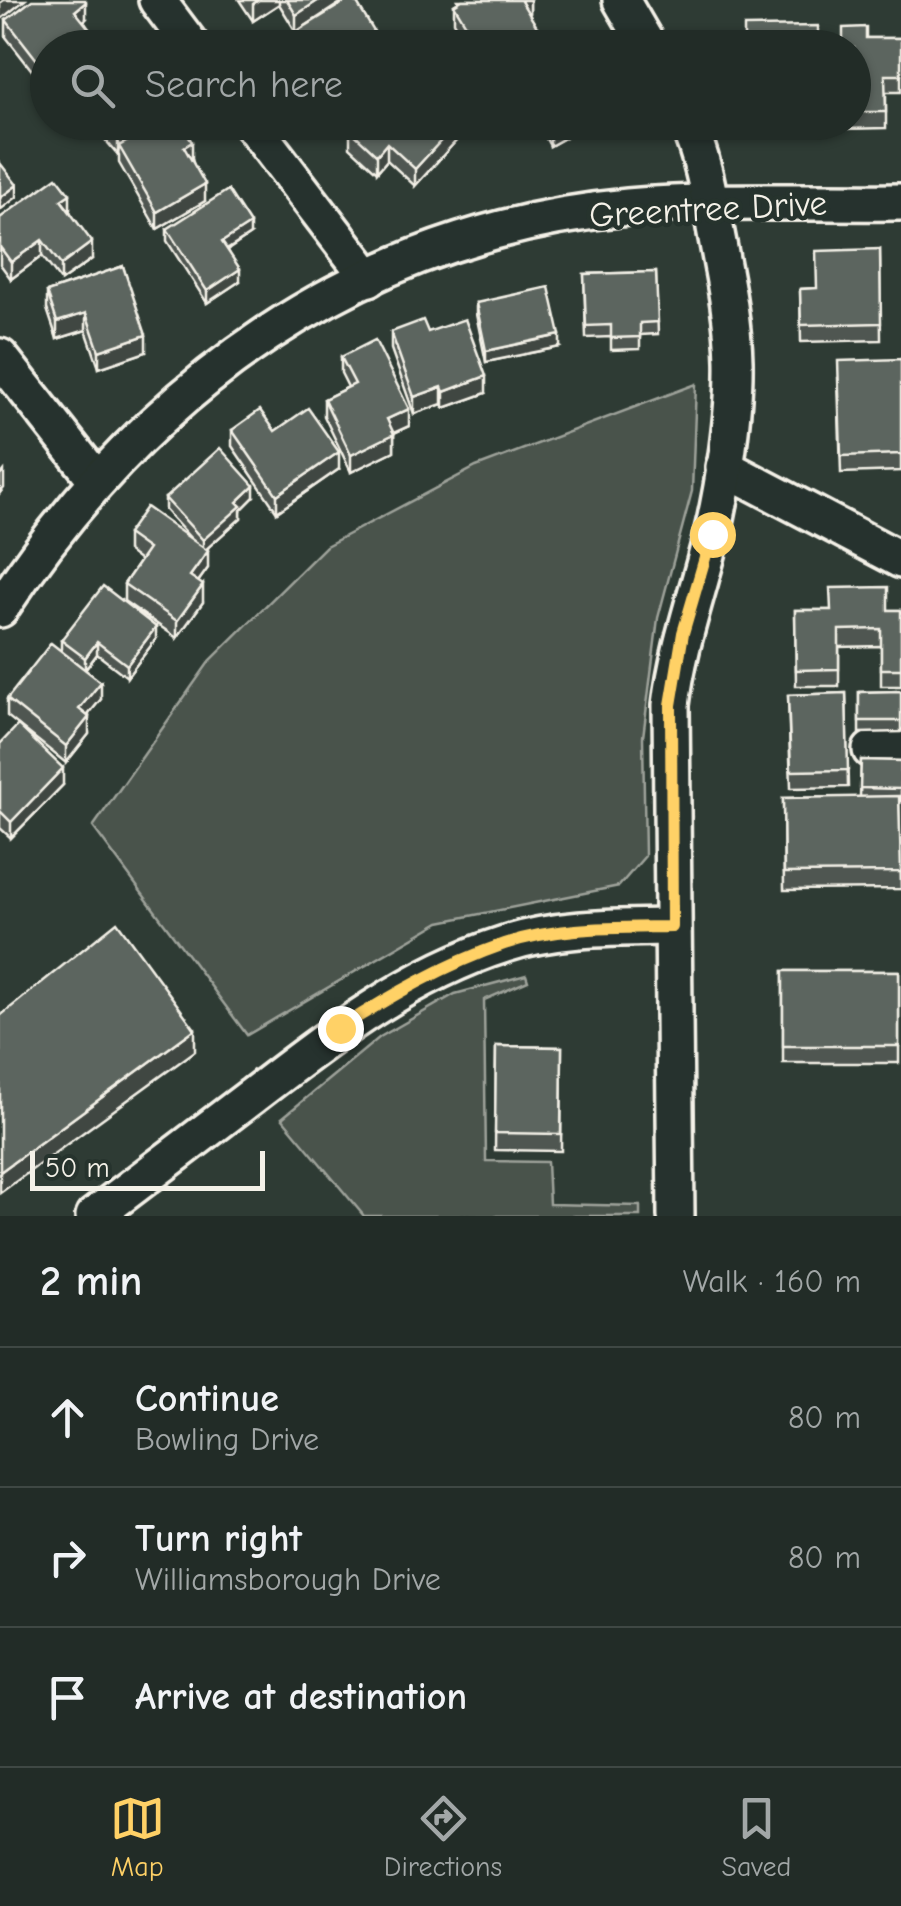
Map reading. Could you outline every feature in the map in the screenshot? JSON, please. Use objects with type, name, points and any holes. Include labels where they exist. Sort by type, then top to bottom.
[{"type":"street","points":[[157,0],[180,30]]},
{"type":"street","points":[[620,0],[638,30]]},
{"type":"street","points":[[264,140],[369,278]]},
{"type":"street","points":[[676,1216],[671,705],[683,633],[712,534],[724,468],[734,363],[728,295],[695,140]]},
{"type":"street","name":"Greentree Drive","points":[[0,609],[34,558],[96,480],[152,422],[246,346],[369,278],[457,242],[540,220],[625,207],[901,202]]},
{"type":"street","points":[[0,358],[96,480]]},
{"type":"street","points":[[724,468],[901,560]]},
{"type":"street","points":[[94,1216],[340,1028],[436,973],[506,944],[542,936],[614,928],[672,927]]},
{"type":"shaded area","points":[[696,384],[692,491],[658,618],[643,737],[645,856],[619,886],[440,922],[247,1035],[93,827],[209,662],[326,546],[476,467]]},
{"type":"shaded area","points":[[526,975],[528,981],[484,1000],[486,1161],[547,1162],[549,1204],[640,1206],[640,1216],[364,1216],[282,1118],[380,1037],[455,994]]},
{"type":"building","points":[[32,0],[85,0],[75,11],[90,30],[30,30],[30,51],[6,20]]},
{"type":"building","points":[[287,0],[319,0],[296,15]]},
{"type":"building","points":[[348,0],[355,0],[373,30],[299,30]]},
{"type":"building","points":[[462,0],[523,0],[539,30],[469,30],[454,5]]},
{"type":"building","points":[[818,26],[818,30],[744,30]]},
{"type":"building","points":[[871,38],[901,38],[901,75],[885,75],[886,112],[871,112]]},
{"type":"building","points":[[130,140],[191,140],[184,147],[205,184],[157,212],[119,146]]},
{"type":"building","points":[[361,140],[441,140],[415,169],[387,143],[377,155]]},
{"type":"building","points":[[0,163],[17,185],[0,198]]},
{"type":"building","points":[[57,177],[70,194],[61,200],[92,242],[61,265],[42,240],[11,262],[0,247],[0,218]]},
{"type":"building","points":[[228,190],[250,224],[222,242],[240,269],[207,291],[167,229]]},
{"type":"building","points":[[880,249],[881,323],[801,325],[800,289],[817,288],[816,251]]},
{"type":"building","points":[[123,266],[146,335],[99,351],[86,313],[57,322],[47,292]]},
{"type":"building","points":[[656,272],[658,322],[640,323],[640,337],[611,338],[611,325],[586,326],[584,274]]},
{"type":"building","points":[[549,287],[560,335],[486,351],[476,303]]},
{"type":"building","points":[[465,319],[486,376],[444,392],[442,387],[414,397],[391,332],[423,320],[428,332]]},
{"type":"building","points":[[375,340],[409,409],[387,419],[394,434],[351,455],[324,399],[355,384],[341,357]]},
{"type":"building","points":[[901,359],[901,454],[841,456],[838,361]]},
{"type":"building","points":[[308,408],[339,452],[277,495],[232,430],[260,410],[275,431]]},
{"type":"building","points":[[220,448],[254,486],[237,502],[241,506],[203,540],[165,498]]},
{"type":"building","points":[[146,507],[208,551],[190,576],[203,585],[177,621],[124,584],[148,549],[127,534]]},
{"type":"building","points":[[103,586],[156,627],[127,665],[97,642],[85,658],[61,640]]},
{"type":"building","points":[[888,587],[888,610],[901,610],[901,669],[881,669],[881,629],[839,630],[839,669],[796,670],[795,610],[831,610],[830,588]]},
{"type":"building","points":[[51,643],[101,682],[79,709],[89,717],[66,746],[7,699]]},
{"type":"building","points":[[901,691],[901,721],[859,721],[859,692]]},
{"type":"building","points":[[846,693],[848,770],[791,771],[788,695]]},
{"type":"building","points":[[18,725],[63,768],[11,822],[0,811],[0,744]]},
{"type":"building","points":[[861,760],[901,761],[901,789],[860,788]]},
{"type":"building","points":[[899,796],[901,872],[784,873],[783,798]]},
{"type":"building","points":[[117,922],[195,1029],[0,1172],[0,1016]]},
{"type":"building","points":[[783,971],[899,971],[899,1046],[783,1046]]},
{"type":"building","points":[[496,1046],[562,1047],[561,1134],[495,1133]]},
{"type":"route","points":[[340,1028],[436,973],[506,944],[578,930],[672,927],[671,705],[683,633],[712,534]]}]
